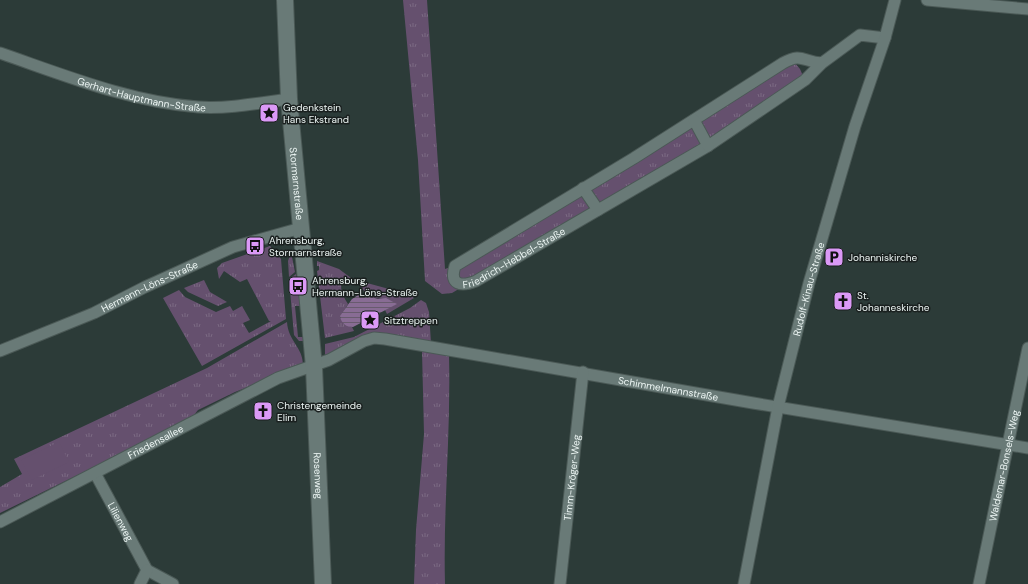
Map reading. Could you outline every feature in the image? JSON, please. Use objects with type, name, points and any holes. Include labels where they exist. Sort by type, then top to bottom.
[{"type":"street","name":"Stormarnstraße","points":[[285,0],[289,99],[314,367]]},
{"type":"street","name":"Rudolf-Kinau-Straße","points":[[744,584],[778,407],[809,283],[854,126],[886,38],[895,0]]},
{"type":"street","points":[[927,0],[1028,9]]},
{"type":"street","name":"Friedrich-Hebbel-Straße","points":[[822,63],[810,62],[800,57],[793,57],[694,120],[455,266],[453,272],[454,279],[459,284],[465,285],[476,281],[708,146],[804,80],[822,63],[860,35],[886,38]]},
{"type":"street","name":"Gerhart-Hauptmann-Straße","points":[[0,53],[104,88],[198,107],[221,107],[289,99]]},
{"type":"street","points":[[694,120],[708,146]]},
{"type":"street","points":[[584,188],[598,210]]},
{"type":"street","name":"Hermann-Löns-Straße","points":[[0,351],[94,313],[145,287],[233,247],[301,228]]},
{"type":"street","name":"Schimmelmannstraße","points":[[314,367],[364,341],[382,338],[778,407],[1028,448]]},
{"type":"street","name":"Waldemar-Bonsels-Weg","points":[[979,584],[1028,348]]},
{"type":"street","name":"Friedensallee","points":[[0,522],[278,378],[314,367]]},
{"type":"street","name":"Rosenweg","points":[[314,367],[323,584]]},
{"type":"street","name":"Timm-Kröger-Weg","points":[[560,584],[582,372]]},
{"type":"street","name":"Lilienweg","points":[[95,473],[147,570]]},
{"type":"street","points":[[140,584],[147,570],[173,584]]},
{"type":"green space","points":[[403,0],[427,0],[445,269],[467,261],[794,62],[800,69],[803,76],[700,145],[452,293],[442,294],[425,281],[418,160]]},
{"type":"green space","points":[[270,246],[281,259],[286,319],[202,366],[163,298],[179,290],[185,297],[216,312],[230,306],[233,311],[242,306],[250,320],[243,323],[249,333],[271,321],[269,321],[247,279],[240,282],[224,271],[219,279],[217,268],[222,263]]},
{"type":"green space","points":[[291,252],[295,272],[289,277],[288,261]]},
{"type":"green space","points":[[317,261],[339,269],[351,278],[343,282],[341,285],[342,292],[348,304],[340,317],[344,324],[352,327],[354,331],[325,338],[317,271],[319,270],[319,266],[317,266]]},
{"type":"green space","points":[[296,274],[300,306],[295,306],[298,337],[303,337],[303,341],[299,341],[294,335],[289,279]]},
{"type":"green space","points":[[204,280],[210,292],[227,302],[218,306],[188,292],[184,288]]},
{"type":"green space","points":[[356,280],[411,295],[414,298],[387,314],[385,310],[396,304],[385,299],[368,296]]},
{"type":"green space","points":[[421,300],[426,303],[429,312],[431,343],[389,337],[327,356],[325,354],[325,344],[354,337],[410,308]]},
{"type":"green space","points":[[287,322],[290,334],[301,353],[303,365],[235,392],[198,410],[194,415],[149,440],[0,513],[0,487],[22,474],[14,459],[207,368]]},
{"type":"green space","points":[[422,351],[449,356],[445,584],[414,584],[416,530],[424,434]]},
{"type":"green space","points":[[59,442],[69,462],[32,480],[21,460]]},
{"type":"shaded area","points":[[360,294],[378,299],[386,298],[397,304],[353,327],[347,326],[343,323],[340,316],[352,299]]},
{"type":"place","name":"Gedenkstein Hans Ekstrand","points":[[269,113]]},
{"type":"place","name":"Ahrensburg, Stormarnstraße","points":[[255,246]]},
{"type":"place","name":"Johanniskirche","points":[[834,257]]},
{"type":"place","name":"Ahrensburg, Hermann-Löns-Straße","points":[[298,286]]},
{"type":"place","name":"St. Johanneskirche","points":[[843,301]]},
{"type":"place","name":"Sitztreppen","points":[[370,320]]},
{"type":"place","name":"Christengemeinde Elim","points":[[263,411]]}]
